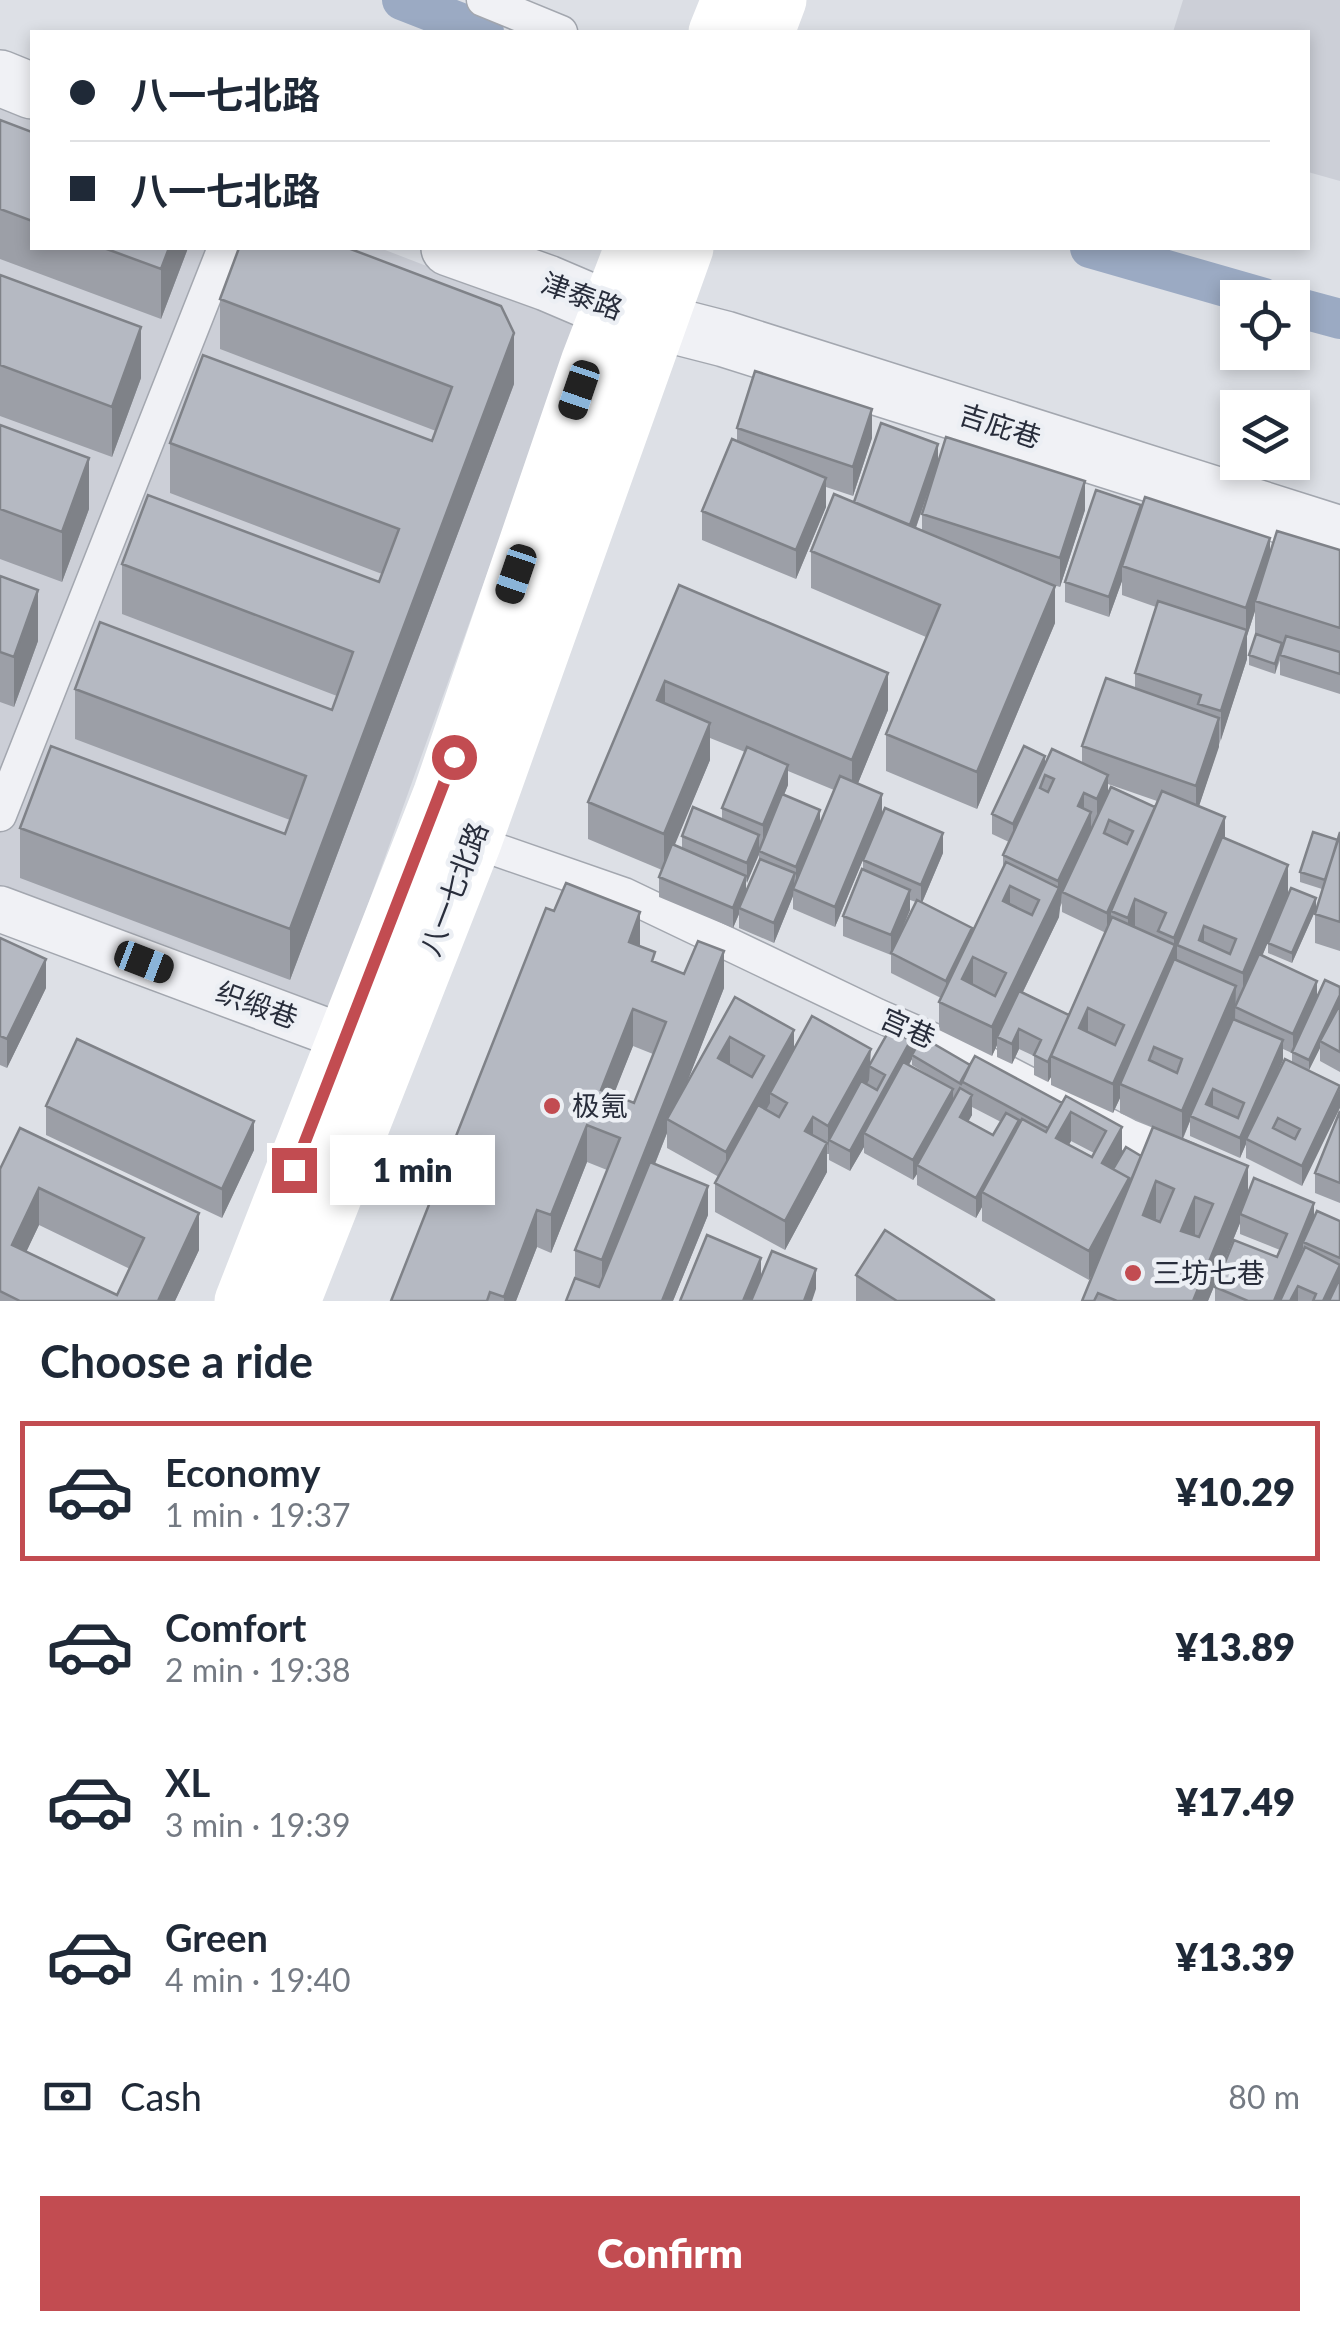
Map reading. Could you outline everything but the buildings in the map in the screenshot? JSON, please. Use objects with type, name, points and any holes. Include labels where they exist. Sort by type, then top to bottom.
[{"type":"main road","points":[[717,30],[729,0]]},
{"type":"main road","points":[[767,30],[779,0]]},
{"type":"main road","name":"八一七北路","points":[[293,1301],[474,842],[634,315],[632,250]]},
{"type":"main road","name":"八一七北路","points":[[242,1301],[634,315],[684,250]]},
{"type":"street","points":[[483,0],[556,30]]},
{"type":"street","points":[[0,78],[30,90]]},
{"type":"street","points":[[0,816],[223,250]]},
{"type":"street","name":"津泰路","points":[[455,250],[634,315]]},
{"type":"street","name":"吉庇巷","points":[[634,315],[725,338],[1340,534]]},
{"type":"street","name":"宫巷","points":[[474,842],[624,894],[877,1015],[1003,1070],[1128,1135],[1216,1171]]},
{"type":"street","name":"织缎巷","points":[[0,908],[345,1040]]},
{"type":"shaded area","points":[[1183,0],[1340,0],[1340,181],[1310,173],[1310,30],[1174,30]]},
{"type":"shaded area","points":[[0,100],[30,112],[30,250],[385,250],[577,324],[330,1010],[265,990],[0,887]]},
{"type":"waterway","points":[[402,0],[479,30]]},
{"type":"waterway","points":[[1097,250],[1220,285]]},
{"type":"waterway","points":[[1310,311],[1340,319]]},
{"type":"place","name":"极氪","points":[[552,1106]]},
{"type":"place","name":"三坊七巷","points":[[1133,1273]]},
{"type":"route","points":[[294,1170],[454,757]]}]
